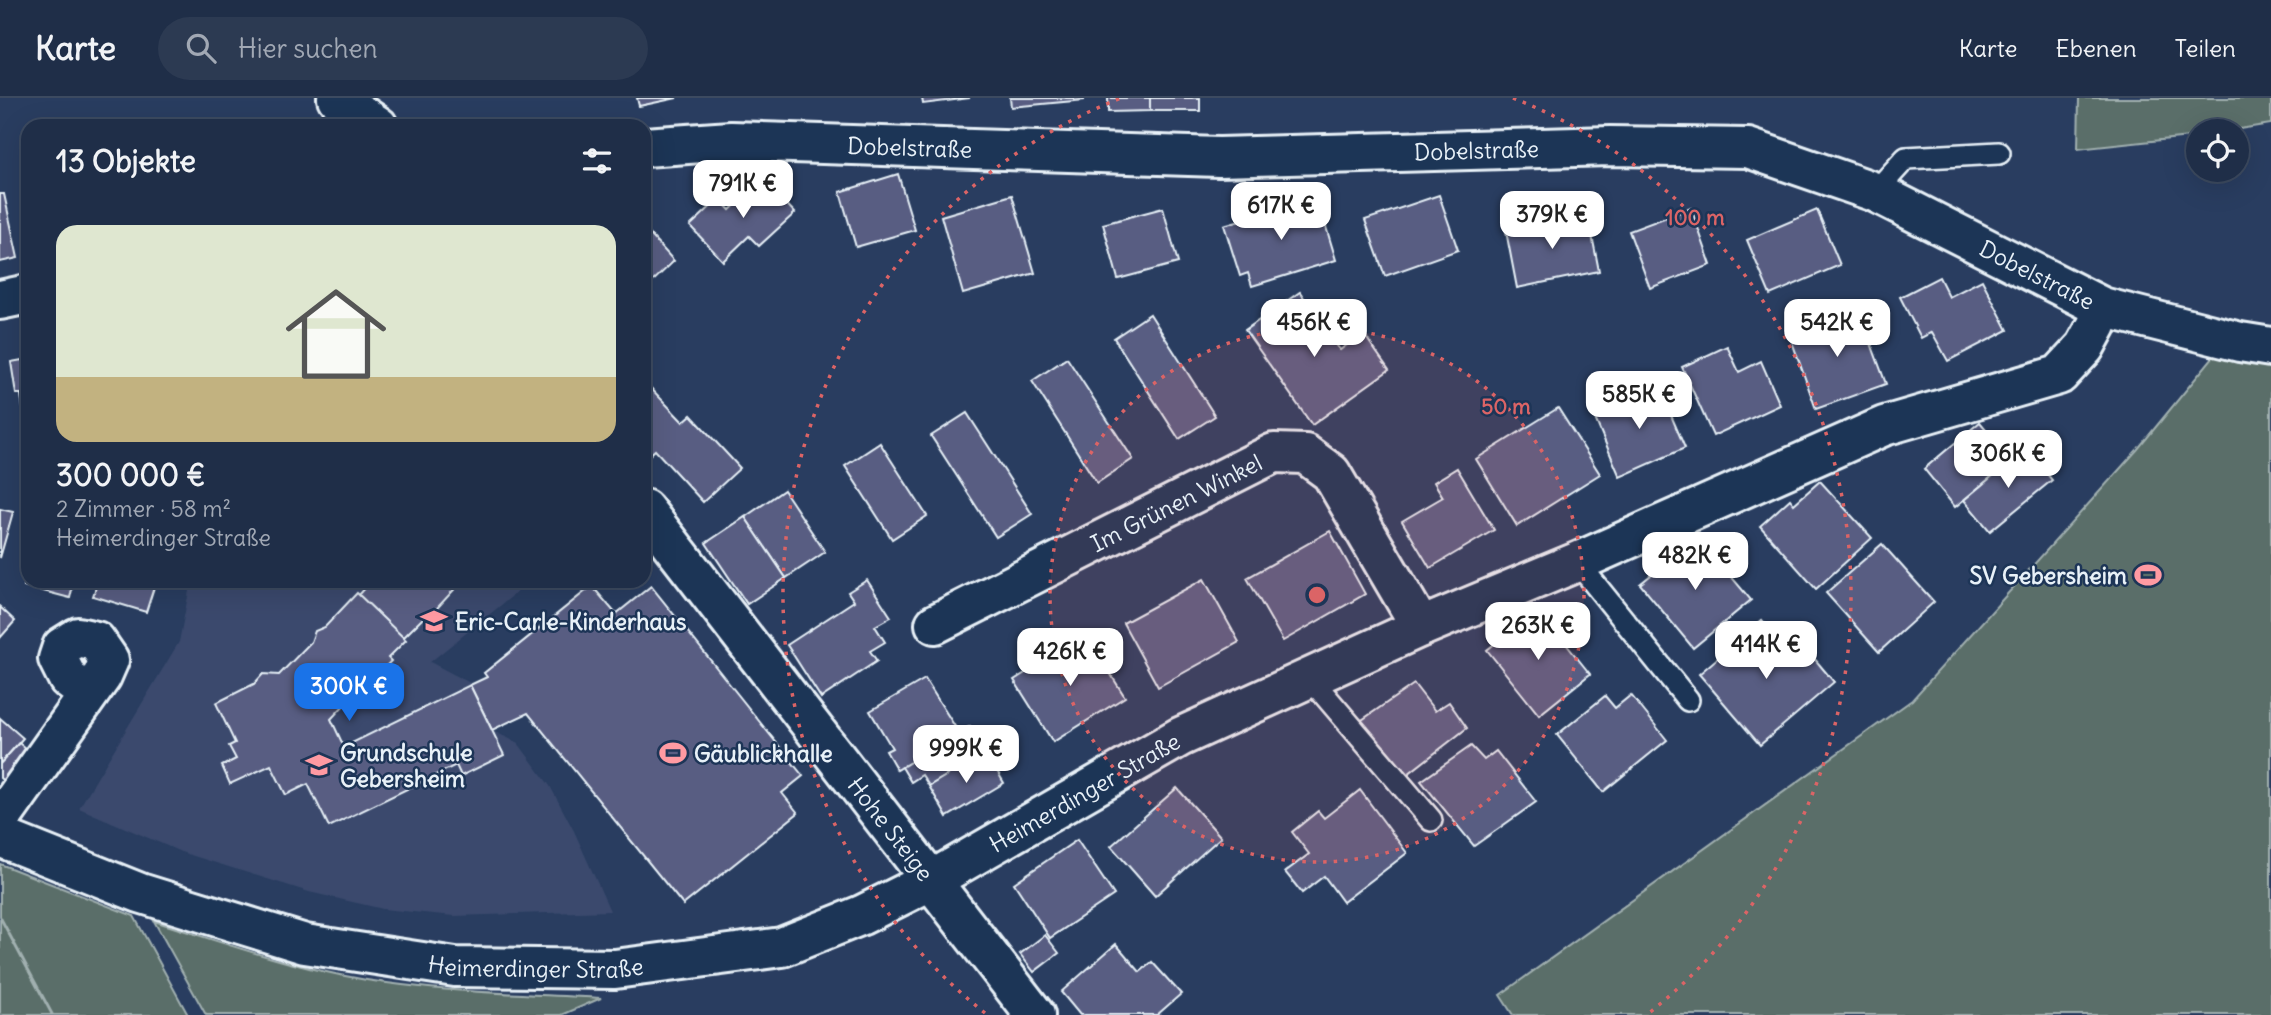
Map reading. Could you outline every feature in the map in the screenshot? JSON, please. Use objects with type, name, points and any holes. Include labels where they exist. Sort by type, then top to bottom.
[{"type":"street","points":[[337,98],[368,119]]},
{"type":"street","name":"Dobelstraße","points":[[651,147],[731,141],[1219,157],[1610,146],[1748,148],[1875,192],[2102,307],[2240,342],[2271,347]]},
{"type":"street","points":[[0,300],[21,296]]},
{"type":"street","name":"Heimerdinger Straße","points":[[0,837],[140,893],[305,944],[456,967],[615,969],[782,947],[862,915],[930,881],[1180,737],[1420,626],[1577,562],[1884,426],[2059,375],[2085,347],[2102,307]]},
{"type":"street","name":"Im Grünen Winkel","points":[[935,624],[1274,453],[1305,454],[1331,473],[1420,626]]},
{"type":"street","name":"Hohe Steige","points":[[651,518],[1035,1015]]},
{"type":"street","points":[[0,820],[88,694]]},
{"type":"lane","points":[[1875,192],[1906,158],[1999,153]]},
{"type":"lane","points":[[1577,562],[1688,699]]},
{"type":"lane","points":[[1310,678],[1431,820]]},
{"type":"shaded area","name":"Grundschule Gebersheim","points":[[190,588],[522,588],[430,662],[470,683],[493,731],[518,743],[550,786],[574,831],[610,911],[454,916],[383,909],[309,892],[181,852],[79,808],[179,642]]},
{"type":"green space","points":[[2079,98],[2271,98],[2271,124],[2249,128],[2249,119],[2186,119],[2186,137],[2078,149]]},
{"type":"green space","name":"SV Gebersheim","points":[[2217,352],[2271,360],[2271,1015],[1513,1015],[1500,995],[1912,700],[2137,450]]},
{"type":"green space","points":[[0,864],[134,916],[188,1015],[53,1015],[0,916]]},
{"type":"green space","points":[[0,918],[52,1015],[0,1015]]},
{"type":"green space","points":[[154,921],[269,957],[357,978],[440,989],[601,998],[562,1015],[206,1015]]},
{"type":"building","points":[[637,98],[677,98],[639,106]]},
{"type":"building","points":[[922,98],[970,98],[923,104]]},
{"type":"building","points":[[1010,98],[1084,98],[1084,100],[1011,107]]},
{"type":"building","points":[[1108,98],[1150,98],[1150,111],[1108,112]]},
{"type":"building","points":[[1150,98],[1200,98],[1200,111],[1150,111]]},
{"type":"building","points":[[898,174],[915,230],[856,247],[840,192]]},
{"type":"building","points":[[763,179],[795,213],[759,246],[749,236],[723,261],[690,226],[719,199],[730,210]]},
{"type":"building","points":[[0,194],[4,194],[18,258],[0,262]]},
{"type":"building","points":[[1012,195],[1035,273],[963,294],[941,216]]},
{"type":"building","points":[[1439,195],[1458,250],[1385,276],[1365,220]]},
{"type":"building","points":[[1317,197],[1336,260],[1252,286],[1248,273],[1240,276],[1224,225]]},
{"type":"building","points":[[1163,208],[1178,263],[1118,279],[1103,224]]},
{"type":"building","points":[[1691,208],[1711,265],[1650,288],[1629,231]]},
{"type":"building","points":[[1817,210],[1840,265],[1770,295],[1747,240]]},
{"type":"building","points":[[1588,215],[1599,271],[1517,288],[1506,231]]},
{"type":"building","points":[[651,236],[674,261],[651,283]]},
{"type":"building","points":[[1939,277],[1949,297],[1982,280],[2008,330],[1948,361],[1932,332],[1921,338],[1900,297]]},
{"type":"building","points":[[1300,292],[1340,350],[1363,333],[1389,370],[1312,425],[1245,330]]},
{"type":"building","points":[[1858,308],[1886,384],[1816,409],[1789,333]]},
{"type":"building","points":[[1150,314],[1215,416],[1179,439],[1114,338]]},
{"type":"building","points":[[1727,346],[1739,372],[1761,361],[1780,405],[1713,436],[1682,367]]},
{"type":"building","points":[[1067,358],[1133,459],[1097,483],[1032,381]]},
{"type":"building","points":[[21,360],[21,394],[16,394],[11,362]]},
{"type":"building","points":[[1658,385],[1685,448],[1620,477],[1593,414]]},
{"type":"building","points":[[651,388],[683,422],[691,415],[740,468],[703,502],[655,450],[651,454]]},
{"type":"building","points":[[1558,408],[1600,474],[1517,526],[1476,459]]},
{"type":"building","points":[[967,413],[1032,514],[996,537],[931,436]]},
{"type":"building","points":[[1980,422],[2012,460],[1955,507],[1924,469]]},
{"type":"building","points":[[880,443],[927,516],[892,539],[845,466]]},
{"type":"building","points":[[2026,448],[2052,480],[1990,531],[1964,500]]},
{"type":"building","points":[[1457,468],[1494,530],[1430,568],[1402,521],[1443,497],[1434,482]]},
{"type":"building","points":[[1820,481],[1872,538],[1816,589],[1760,526],[1790,499],[1794,504]]},
{"type":"building","points":[[784,490],[825,552],[786,578],[745,517]]},
{"type":"building","points":[[0,509],[13,512],[0,558]]},
{"type":"building","points":[[745,517],[786,578],[747,604],[706,543]]},
{"type":"building","points":[[1330,531],[1365,594],[1283,641],[1247,578]]},
{"type":"building","points":[[1698,537],[1751,600],[1693,648],[1640,584]]},
{"type":"building","points":[[1882,544],[1934,602],[1879,652],[1826,593]]},
{"type":"building","points":[[1204,579],[1239,642],[1158,687],[1123,623]]},
{"type":"building","points":[[867,580],[891,617],[875,626],[885,642],[870,651],[877,661],[821,698],[787,645],[854,601],[848,592]]},
{"type":"building","name":"Gäublickhalle","points":[[651,586],[803,776],[782,793],[798,813],[683,905],[528,713],[492,730],[470,685],[487,677],[484,673],[590,588],[594,588],[616,614]]},
{"type":"building","points":[[32,588],[72,588],[70,598]]},
{"type":"building","points":[[96,588],[154,588],[146,612],[93,596]]},
{"type":"building","points":[[365,588],[456,588],[428,618],[425,616],[403,638],[359,595]]},
{"type":"building","points":[[357,593],[406,640],[388,658],[391,661],[331,719],[344,747],[470,685],[504,755],[461,776],[456,765],[329,827],[308,784],[286,795],[271,765],[230,784],[222,766],[236,759],[229,746],[235,743],[216,703],[254,684],[263,674],[279,675],[311,642],[315,631],[325,627]]},
{"type":"building","points":[[0,607],[15,621],[0,638]]},
{"type":"building","points":[[1538,609],[1590,674],[1539,715],[1487,650]]},
{"type":"building","points":[[1762,620],[1787,650],[1798,639],[1834,682],[1760,745],[1699,674]]},
{"type":"building","points":[[1086,635],[1125,697],[1053,742],[1014,680]]},
{"type":"building","points":[[925,679],[959,733],[897,770],[886,751],[892,748],[870,711]]},
{"type":"building","points":[[1414,684],[1435,711],[1449,702],[1467,728],[1404,777],[1359,722]]},
{"type":"building","points":[[1631,695],[1667,740],[1603,792],[1557,735],[1605,696],[1615,708]]},
{"type":"building","points":[[0,718],[23,738],[0,764]]},
{"type":"building","points":[[970,726],[986,752],[929,786],[922,775],[911,782],[902,767]]},
{"type":"building","points":[[19,743],[32,754],[7,784],[0,778],[0,764]]},
{"type":"building","points":[[1471,746],[1484,760],[1496,751],[1536,802],[1474,846],[1421,781]]},
{"type":"building","points":[[986,752],[1004,783],[947,817],[929,786]]},
{"type":"building","points":[[1177,788],[1221,837],[1155,896],[1111,846]]},
{"type":"building","points":[[1360,790],[1407,853],[1343,902],[1324,876],[1302,893],[1285,872],[1309,854],[1292,832],[1318,811],[1324,818]]},
{"type":"building","points":[[1077,840],[1114,895],[1050,938],[1014,883]]},
{"type":"building","points":[[1045,935],[1059,953],[1034,972],[1020,954]]},
{"type":"building","points":[[1116,944],[1140,972],[1152,962],[1181,994],[1157,1015],[1080,1015],[1061,992]]},
{"type":"place","name":"SV Gebersheim","points":[[2148,575]]},
{"type":"place","name":"Eric-Carle-Kinderhaus","points":[[434,621]]},
{"type":"place","name":"Gäublickhalle","points":[[673,753]]},
{"type":"place","name":"Grundschule Gebersheim","points":[[319,765]]}]
